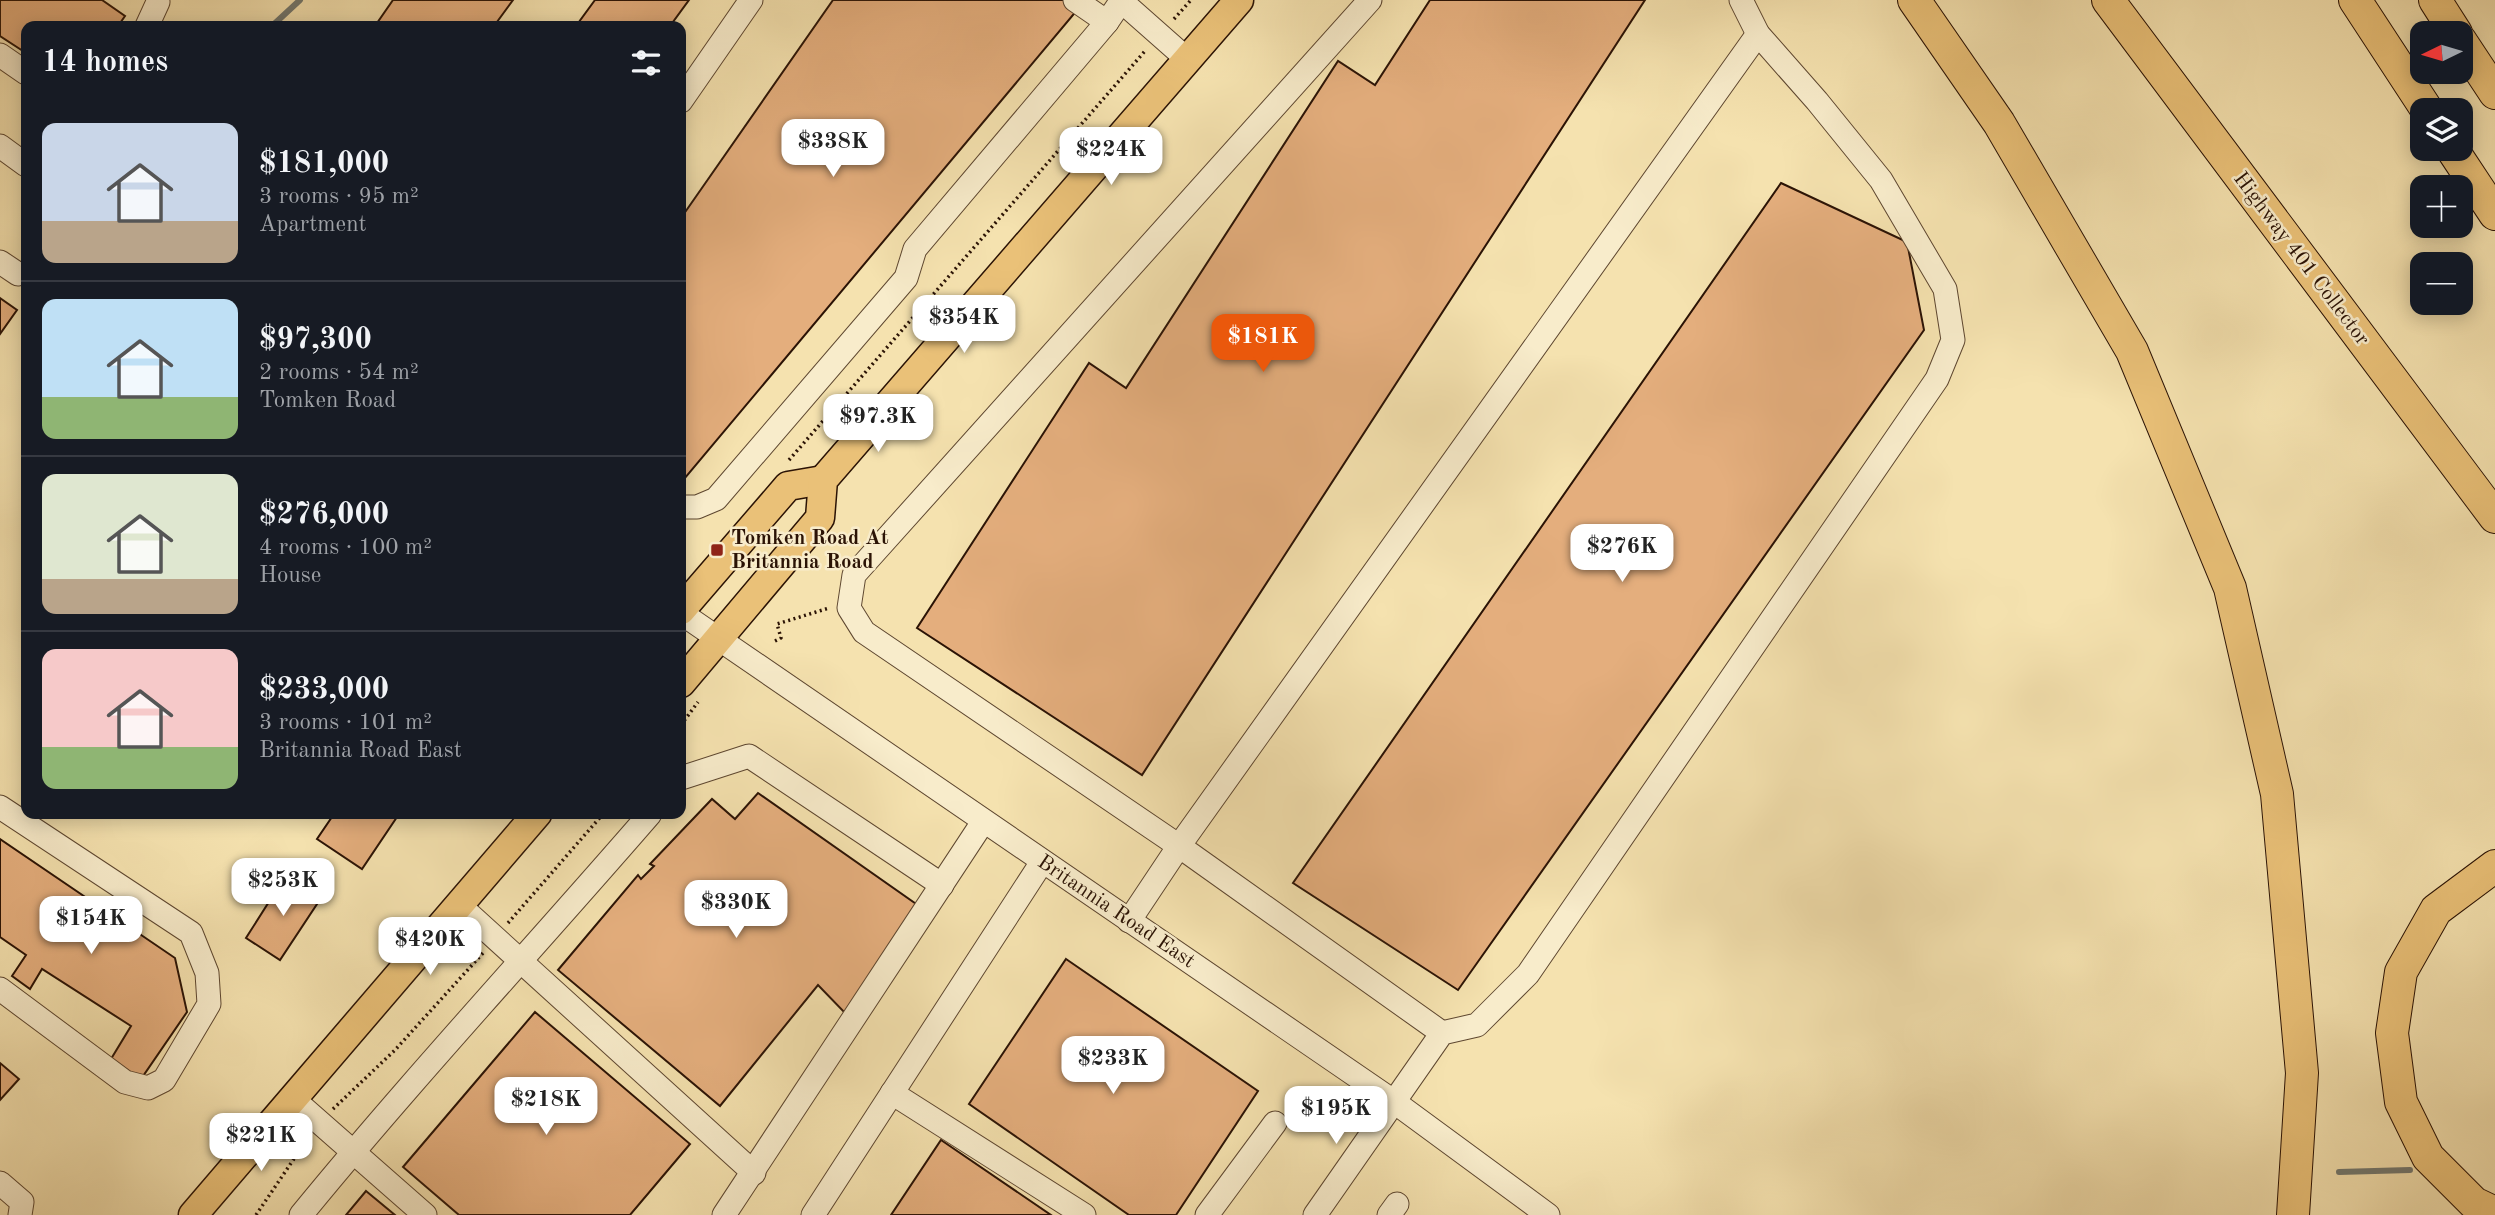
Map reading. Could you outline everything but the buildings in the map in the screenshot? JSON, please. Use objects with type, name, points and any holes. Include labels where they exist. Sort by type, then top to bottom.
[{"type":"highway","points":[[1914,0],[1999,122],[2132,351],[2230,588],[2277,794],[2302,1073],[2293,1215]]},
{"type":"highway","name":"Highway 401 Collector","points":[[2108,0],[2495,517]]},
{"type":"highway","points":[[2355,0],[2419,98]]},
{"type":"highway","points":[[2435,0],[2448,21]]},
{"type":"highway","points":[[2473,60],[2495,93]]},
{"type":"highway","points":[[2460,161],[2495,214]]},
{"type":"highway","points":[[2495,866],[2436,910],[2401,972],[2392,1033],[2401,1102],[2427,1157],[2474,1203],[2495,1213]]},
{"type":"main road","points":[[691,689],[717,640],[820,518],[823,480],[1239,0]]},
{"type":"main road","points":[[686,605],[788,486],[823,480]]},
{"type":"main road","points":[[192,1215],[533,819]]},
{"type":"street","points":[[686,94],[751,0]]},
{"type":"street","points":[[1075,0],[1107,22]]},
{"type":"street","points":[[686,507],[697,507],[716,499],[906,278],[915,248],[1107,22],[1121,0],[1188,60]]},
{"type":"street","points":[[1370,0],[853,575],[849,608],[864,632],[1179,846],[1442,1033]]},
{"type":"street","points":[[1315,1215],[1442,1033],[1477,1025],[1528,974],[1937,379],[1954,340],[1945,289],[1881,180],[1818,101],[1758,34],[1741,0]]},
{"type":"street","points":[[149,21],[158,2]]},
{"type":"street","points":[[1129,921],[1179,846],[1758,34]]},
{"type":"street","points":[[0,55],[21,70]]},
{"type":"street","points":[[0,146],[21,162]]},
{"type":"street","name":"Britannia Road East","points":[[686,615],[717,640],[1393,1101],[1548,1215]]},
{"type":"street","points":[[686,776],[749,756],[942,885]]},
{"type":"street","points":[[0,807],[191,933],[207,973],[208,1004],[164,1080],[148,1088],[125,1082],[0,989]]},
{"type":"street","points":[[301,1215],[353,1152],[646,819]]},
{"type":"street","points":[[724,1215],[984,822]]},
{"type":"street","points":[[813,1215],[1042,862]]},
{"type":"street","points":[[459,905],[754,1173]]},
{"type":"street","points":[[892,1093],[1084,1215]]},
{"type":"street","points":[[293,1099],[425,1215]]},
{"type":"street","points":[[1207,1215],[1275,1123]]},
{"type":"street","points":[[0,1183],[22,1202],[20,1215]]},
{"type":"path","points":[[782,468],[1137,60]]},
{"type":"path","points":[[775,641],[781,638],[778,624],[834,607],[849,608]]},
{"type":"path","points":[[686,719],[697,706],[691,689]]},
{"type":"path","points":[[512,919],[599,819]]},
{"type":"path","points":[[340,1100],[395,1050],[477,960]]},
{"type":"path","points":[[256,1215],[297,1151]]},
{"type":"waterway","points":[[277,21],[300,0]]},
{"type":"waterway","points":[[2339,1172],[2410,1170]]},
{"type":"place","name":"Tomken Road At Britannia Road","points":[[717,550]]}]
